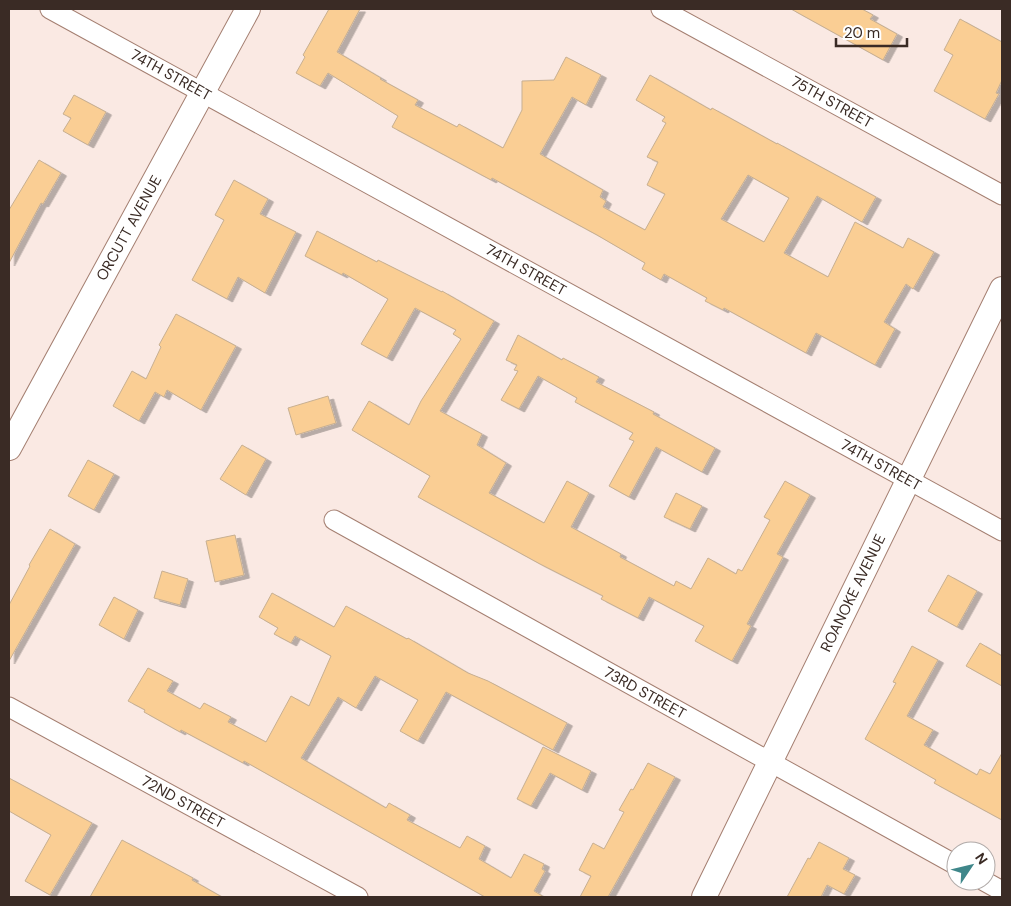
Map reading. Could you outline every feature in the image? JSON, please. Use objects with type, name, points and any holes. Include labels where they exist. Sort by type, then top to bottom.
[{"type":"street","name":"74TH STREET","points":[[50,9],[1002,531]]},
{"type":"street","name":"ORCUTT AVENUE","points":[[12,433],[248,9]]},
{"type":"street","name":"75TH STREET","points":[[661,9],[1002,195]]},
{"type":"street","name":"ROANOKE AVENUE","points":[[704,897],[1002,290]]},
{"type":"street","name":"73RD STREET","points":[[334,520],[946,859]]},
{"type":"street","name":"72ND STREET","points":[[9,707],[358,897]]},
{"type":"building","points":[[329,9],[360,9],[337,52],[418,100],[415,105],[457,127],[459,124],[503,148],[522,110],[522,81],[554,80],[566,57],[601,75],[586,105],[572,97],[540,154],[603,190],[600,197],[606,201],[603,207],[645,230],[665,194],[647,185],[658,162],[647,157],[666,123],[662,121],[665,117],[636,100],[650,75],[711,110],[712,108],[876,197],[862,222],[817,196],[784,253],[828,277],[855,222],[903,248],[908,238],[934,252],[913,289],[906,284],[884,322],[895,329],[875,365],[816,333],[806,353],[724,308],[723,310],[705,301],[707,298],[664,274],[661,280],[642,269],[645,263],[597,235],[392,127],[398,116],[328,73],[320,86],[296,73],[305,57],[303,55]],"holes":[[[748,175],[789,198],[764,242],[721,219]]]},
{"type":"building","points":[[791,9],[862,9],[873,15],[870,19],[897,34],[883,60]]},
{"type":"building","points":[[960,19],[1002,42],[1002,80],[996,93],[999,94],[985,119],[934,91],[953,55],[944,50]]},
{"type":"building","points":[[74,95],[106,112],[88,145],[63,131],[71,118],[63,114]]},
{"type":"building","points":[[39,160],[61,173],[43,204],[41,203],[9,263],[9,210]]},
{"type":"building","points":[[234,180],[268,199],[260,214],[296,232],[265,293],[238,277],[227,299],[192,280],[224,220],[215,215]]},
{"type":"building","points":[[317,231],[377,262],[378,260],[442,291],[494,321],[440,411],[482,434],[477,445],[506,463],[489,493],[544,523],[567,481],[589,493],[571,527],[621,554],[620,557],[674,586],[676,581],[691,589],[708,558],[736,574],[738,569],[742,571],[770,520],[764,517],[785,481],[810,495],[777,554],[783,557],[747,624],[751,626],[732,661],[695,641],[704,626],[649,597],[638,618],[601,599],[603,596],[540,564],[418,497],[430,476],[352,430],[369,401],[409,425],[421,401],[461,339],[453,334],[456,330],[415,308],[387,358],[361,344],[388,299],[343,273],[342,275],[305,256]]},
{"type":"building","points":[[176,314],[236,346],[201,410],[167,390],[164,397],[155,392],[139,421],[113,406],[132,371],[146,379],[161,347],[159,345]]},
{"type":"building","points":[[518,335],[562,360],[563,358],[599,377],[596,382],[654,412],[653,414],[715,448],[702,472],[656,447],[629,497],[609,486],[634,441],[629,439],[633,433],[575,402],[577,398],[538,376],[519,409],[501,400],[518,371],[514,370],[517,365],[506,360]]},
{"type":"building","points":[[328,396],[336,423],[296,435],[288,408]]},
{"type":"building","points":[[242,445],[266,459],[246,495],[220,479]]},
{"type":"building","points":[[88,460],[114,474],[94,510],[68,496]]},
{"type":"building","points":[[676,493],[702,506],[690,529],[664,517]]},
{"type":"building","points":[[50,529],[75,544],[9,661],[9,605]]},
{"type":"building","points":[[235,535],[244,575],[215,582],[206,541]]},
{"type":"building","points":[[162,571],[188,579],[180,605],[154,598]]},
{"type":"building","points":[[948,575],[977,591],[957,627],[928,611]]},
{"type":"building","points":[[272,593],[334,627],[346,606],[408,638],[468,673],[488,681],[567,723],[553,750],[446,692],[418,741],[400,731],[418,700],[375,676],[356,708],[338,697],[301,758],[386,808],[389,803],[410,815],[407,820],[460,848],[467,836],[485,846],[479,859],[511,878],[524,854],[544,864],[542,869],[545,871],[534,891],[544,897],[485,897],[244,761],[243,763],[181,730],[180,732],[128,701],[148,668],[173,681],[167,691],[200,709],[204,703],[231,717],[228,722],[266,742],[291,696],[309,706],[331,656],[295,636],[291,643],[274,634],[278,628],[259,617]]},
{"type":"building","points":[[114,597],[138,610],[124,639],[99,625]]},
{"type":"building","points":[[980,643],[1002,656],[1002,686],[966,666]]},
{"type":"building","points":[[912,646],[938,660],[907,716],[933,730],[924,745],[977,775],[980,769],[990,774],[1002,753],[1002,820],[934,783],[936,780],[865,739],[896,683],[893,682]]},
{"type":"building","points":[[543,747],[591,771],[582,790],[550,773],[531,806],[517,799]]},
{"type":"building","points":[[648,763],[675,777],[608,897],[580,897],[591,876],[579,870],[593,843],[604,849],[624,812],[619,810]]},
{"type":"building","points":[[9,778],[92,823],[50,895],[25,881],[51,835],[9,811]]},
{"type":"building","points":[[122,840],[193,878],[192,880],[222,897],[90,897]]},
{"type":"building","points":[[819,842],[849,858],[843,869],[855,875],[844,894],[827,885],[821,897],[787,897],[808,858],[810,859]]}]
